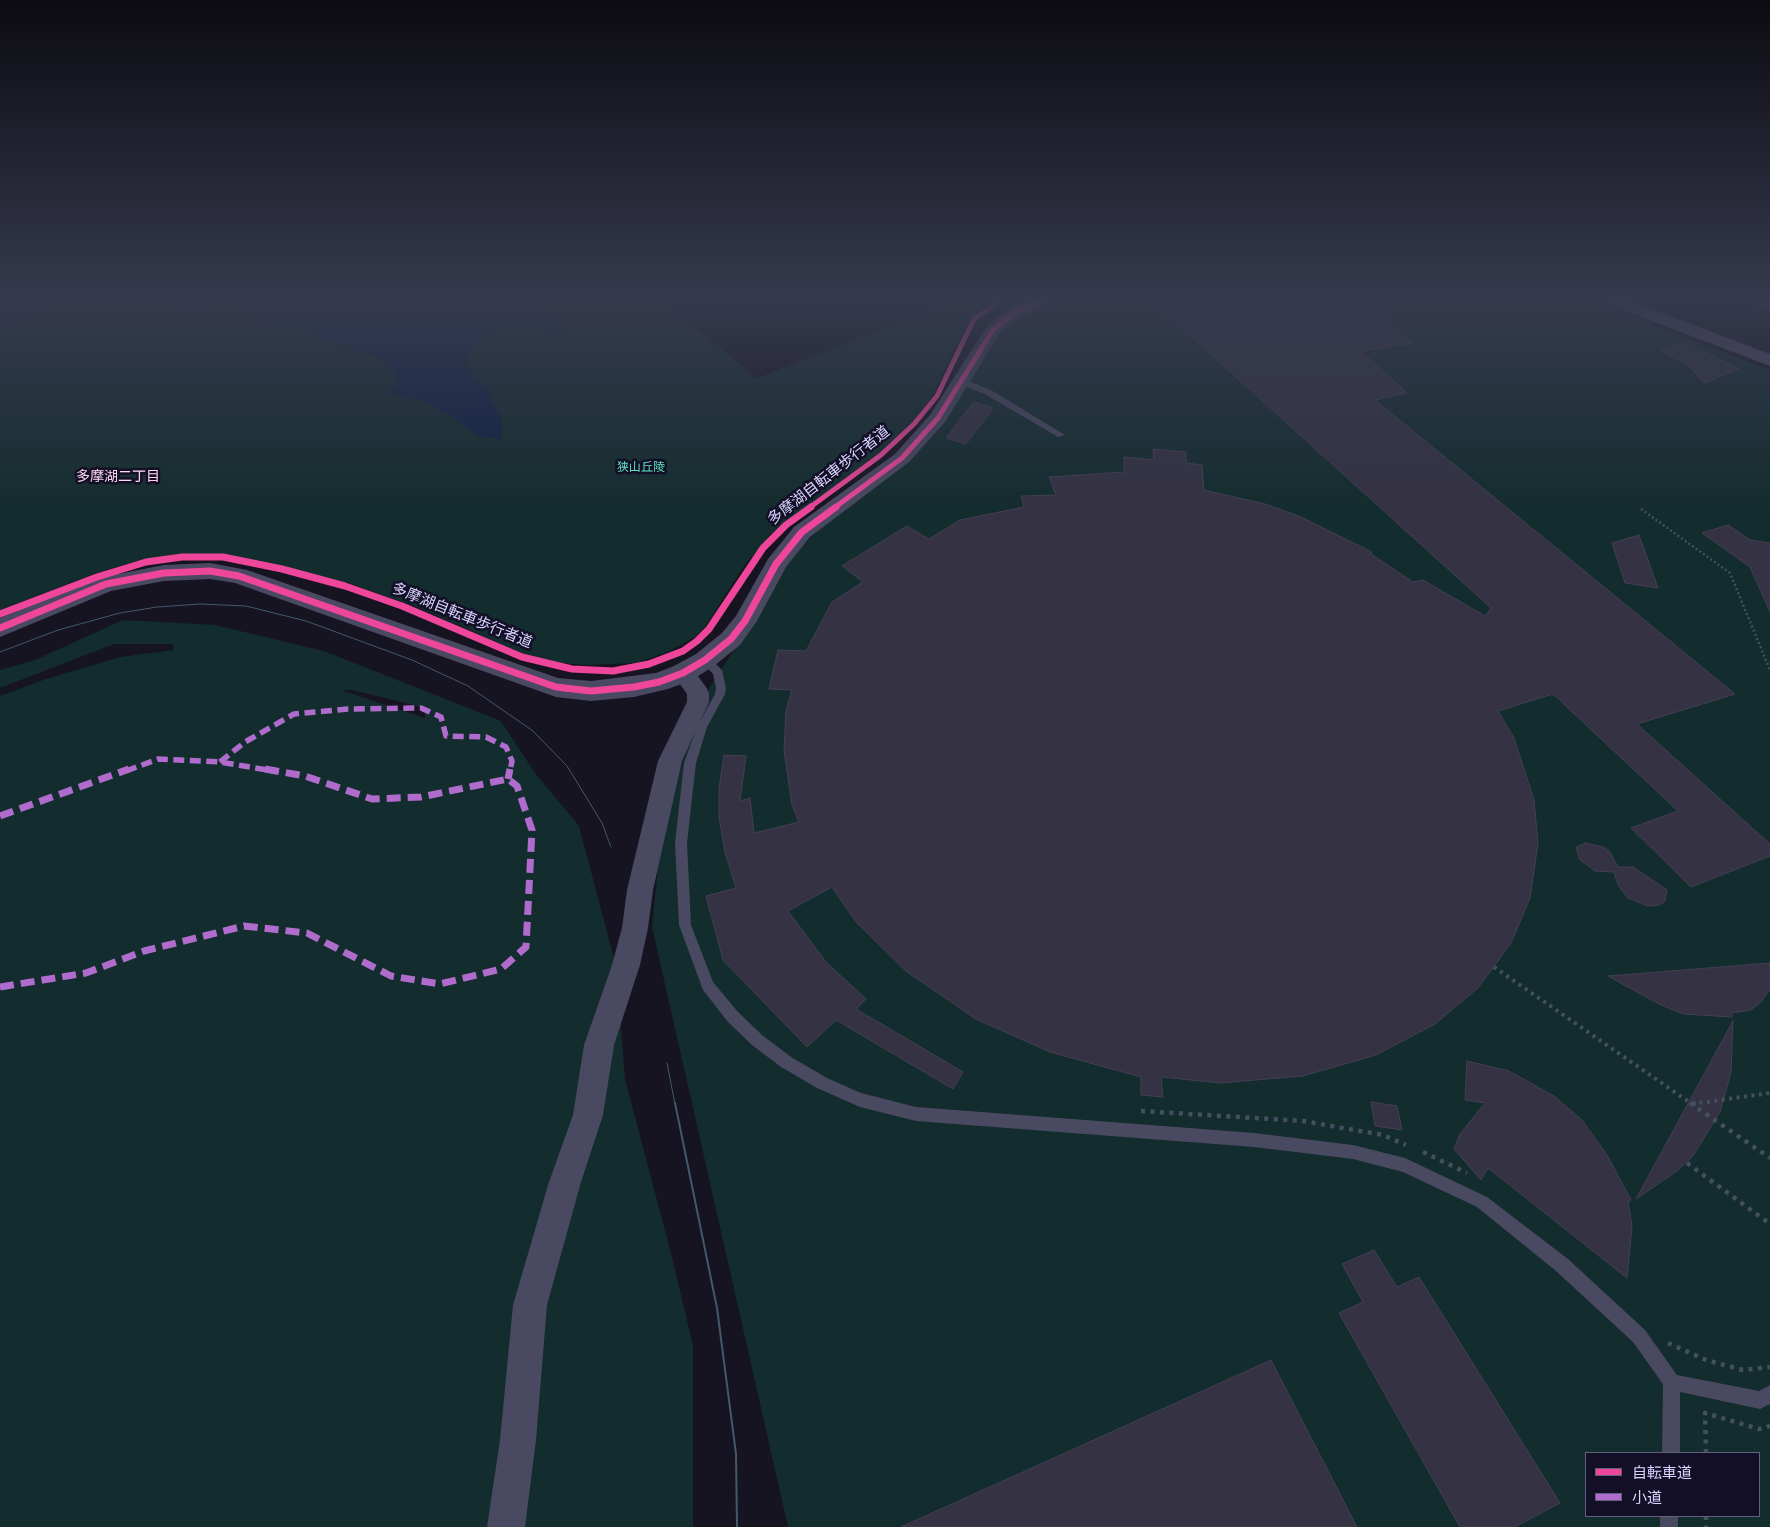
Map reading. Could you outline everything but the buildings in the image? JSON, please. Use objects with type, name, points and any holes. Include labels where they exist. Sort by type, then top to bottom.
[{"type":"street","points":[[0,628],[106,584],[164,573],[210,571],[239,576],[556,687],[591,691],[634,688],[694,667],[738,630],[776,564],[802,532],[902,458],[934,424],[968,372]]},
{"type":"street","points":[[506,1527],[518,1440],[530,1305],[565,1182],[588,1115],[599,1045],[631,947],[640,890],[670,760],[698,702],[694,667]]},
{"type":"lane","points":[[963,382],[988,392],[1061,436]]},
{"type":"lane","points":[[694,667],[718,673],[721,688],[718,699],[702,727],[690,763],[681,844],[685,924],[708,986],[733,1017],[786,1062],[822,1083],[860,1100],[916,1114],[1262,1141],[1352,1152],[1405,1165],[1482,1202],[1562,1265],[1639,1336],[1672,1382],[1671,1452]]},
{"type":"lane","points":[[1672,1382],[1760,1400],[1770,1394]]},
{"type":"path","points":[[1642,508],[1730,573],[1770,670]]},
{"type":"path","points":[[1494,967],[1770,1158]]},
{"type":"path","points":[[1692,1104],[1770,1093]]},
{"type":"path","points":[[1132,1110],[1303,1121],[1383,1135],[1410,1146]]},
{"type":"path","points":[[1419,1150],[1456,1166],[1472,1176]]},
{"type":"path","points":[[1687,1163],[1770,1224]]},
{"type":"path","points":[[1662,1337],[1670,1344],[1706,1360],[1742,1370],[1770,1367]]},
{"type":"path","points":[[1706,1452],[1705,1413],[1758,1429],[1770,1426]]},
{"type":"green space","name":"狭山丘陵","points":[[0,372],[395,372],[399,381],[391,393],[423,400],[462,423],[479,436],[502,438],[501,420],[487,390],[471,372],[750,372],[757,378],[772,372],[944,372],[933,395],[912,422],[883,450],[771,534],[744,566],[705,627],[695,637],[668,652],[636,663],[587,665],[560,663],[521,653],[417,607],[349,583],[222,556],[181,554],[130,563],[91,575],[0,610]]},
{"type":"green space","points":[[976,372],[1770,372],[1770,1527],[788,1527],[652,927],[663,819],[706,693],[748,628],[787,560],[961,396]]},
{"type":"green space","points":[[123,620],[215,625],[324,651],[501,721],[535,773],[579,826],[616,966],[625,1079],[672,1257],[693,1346],[693,1527],[0,1527],[0,696],[43,680],[120,657],[174,650],[173,644],[114,644],[0,688],[0,670],[35,660]],"holes":[[[341,690],[352,690],[425,708],[425,718]]]},
{"type":"water","points":[[395,372],[471,372],[487,390],[496,408],[501,420],[502,439],[478,436],[462,423],[423,400],[391,393],[399,380]]},
{"type":"tram line","points":[[0,652],[58,630],[120,613],[157,607],[200,604],[246,606],[306,621],[412,660],[468,686],[533,731],[567,766],[602,823],[611,847]]},
{"type":"tram line","points":[[667,1063],[675,1104]]},
{"type":"tram line","points":[[675,1103],[717,1308],[736,1454],[737,1527]]},
{"type":"marked path","points":[[220,762],[245,742],[294,714],[348,709],[421,708],[441,717],[446,736],[486,737],[506,747],[512,761],[508,779]]},
{"type":"marked path","points":[[0,816],[158,759],[220,762],[305,776],[372,799],[421,797],[508,779],[517,786],[532,830],[526,947],[501,969],[440,984],[391,976],[307,933],[244,926],[144,951],[86,973],[0,987]]},
{"type":"cycle path","name":"多摩湖自転車歩行者道","points":[[0,614],[97,577],[146,562],[182,557],[223,557],[282,569],[345,586],[402,606],[522,657],[572,669],[613,671],[649,664],[683,651],[697,641],[709,629],[763,548],[786,525],[881,455],[914,424],[937,396],[948,372]]},
{"type":"cycle path","points":[[0,628],[106,584],[164,573],[210,571],[239,576],[556,687],[591,691],[634,687],[659,682],[683,673],[705,660],[731,639],[745,621],[776,564],[802,532],[902,458],[938,418],[967,372]]},
{"type":"district","name":"多摩湖二丁目","points":[[118,477]]}]
